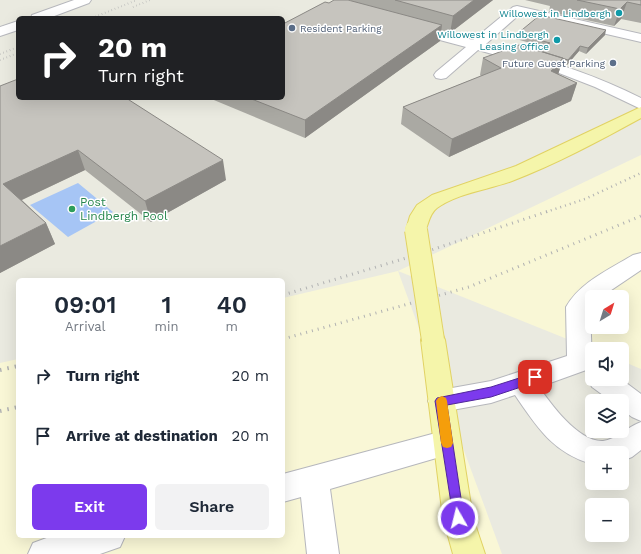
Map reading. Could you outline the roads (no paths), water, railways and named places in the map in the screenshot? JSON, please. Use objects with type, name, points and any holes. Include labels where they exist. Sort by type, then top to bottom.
[{"type":"main road","points":[[469,554],[458,518],[416,230],[420,216],[429,205],[441,199],[504,177],[543,161],[641,112]]},
{"type":"street","points":[[42,16],[85,0]]},
{"type":"street","points":[[441,75],[482,46],[517,10],[641,38]]},
{"type":"street","points":[[400,24],[482,46],[490,56],[524,66],[539,62],[586,78],[641,104]]},
{"type":"street","points":[[0,32],[16,26]]},
{"type":"street","points":[[585,360],[578,307],[594,290],[641,260]]},
{"type":"street","points":[[441,401],[491,392],[521,382],[585,367]]},
{"type":"street","points":[[521,382],[552,426],[565,438],[585,449]]},
{"type":"street","points":[[611,386],[641,408]]},
{"type":"street","points":[[625,446],[641,434]]},
{"type":"street","points":[[285,487],[447,443]]},
{"type":"street","points":[[314,480],[324,554]]},
{"type":"street","points":[[44,554],[102,538]]},
{"type":"water","name":"Post Lindbergh Pool","points":[[78,183],[113,212],[68,237],[30,205]]},
{"type":"railway","points":[[97,16],[137,0]]},
{"type":"railway","points":[[133,7],[150,0]]},
{"type":"railway","points":[[0,54],[16,48]]},
{"type":"railway","points":[[0,60],[16,54]]},
{"type":"railway","points":[[549,211],[585,199],[641,173]]},
{"type":"railway","points":[[285,294],[413,256],[549,211]]},
{"type":"railway","points":[[285,338],[469,287],[641,216]]},
{"type":"railway","points":[[0,370],[16,366]]},
{"type":"railway","points":[[0,411],[16,407]]},
{"type":"place","name":"Willowest in Lindbergh","points":[[619,13]]},
{"type":"place","name":"Resident Parking","points":[[292,28]]},
{"type":"place","name":"Willowest in Lindbergh Leasing Office","points":[[557,40]]},
{"type":"place","name":"Future Guest Parking","points":[[613,63]]},
{"type":"place","name":"Post Lindbergh Pool","points":[[72,209]]}]
